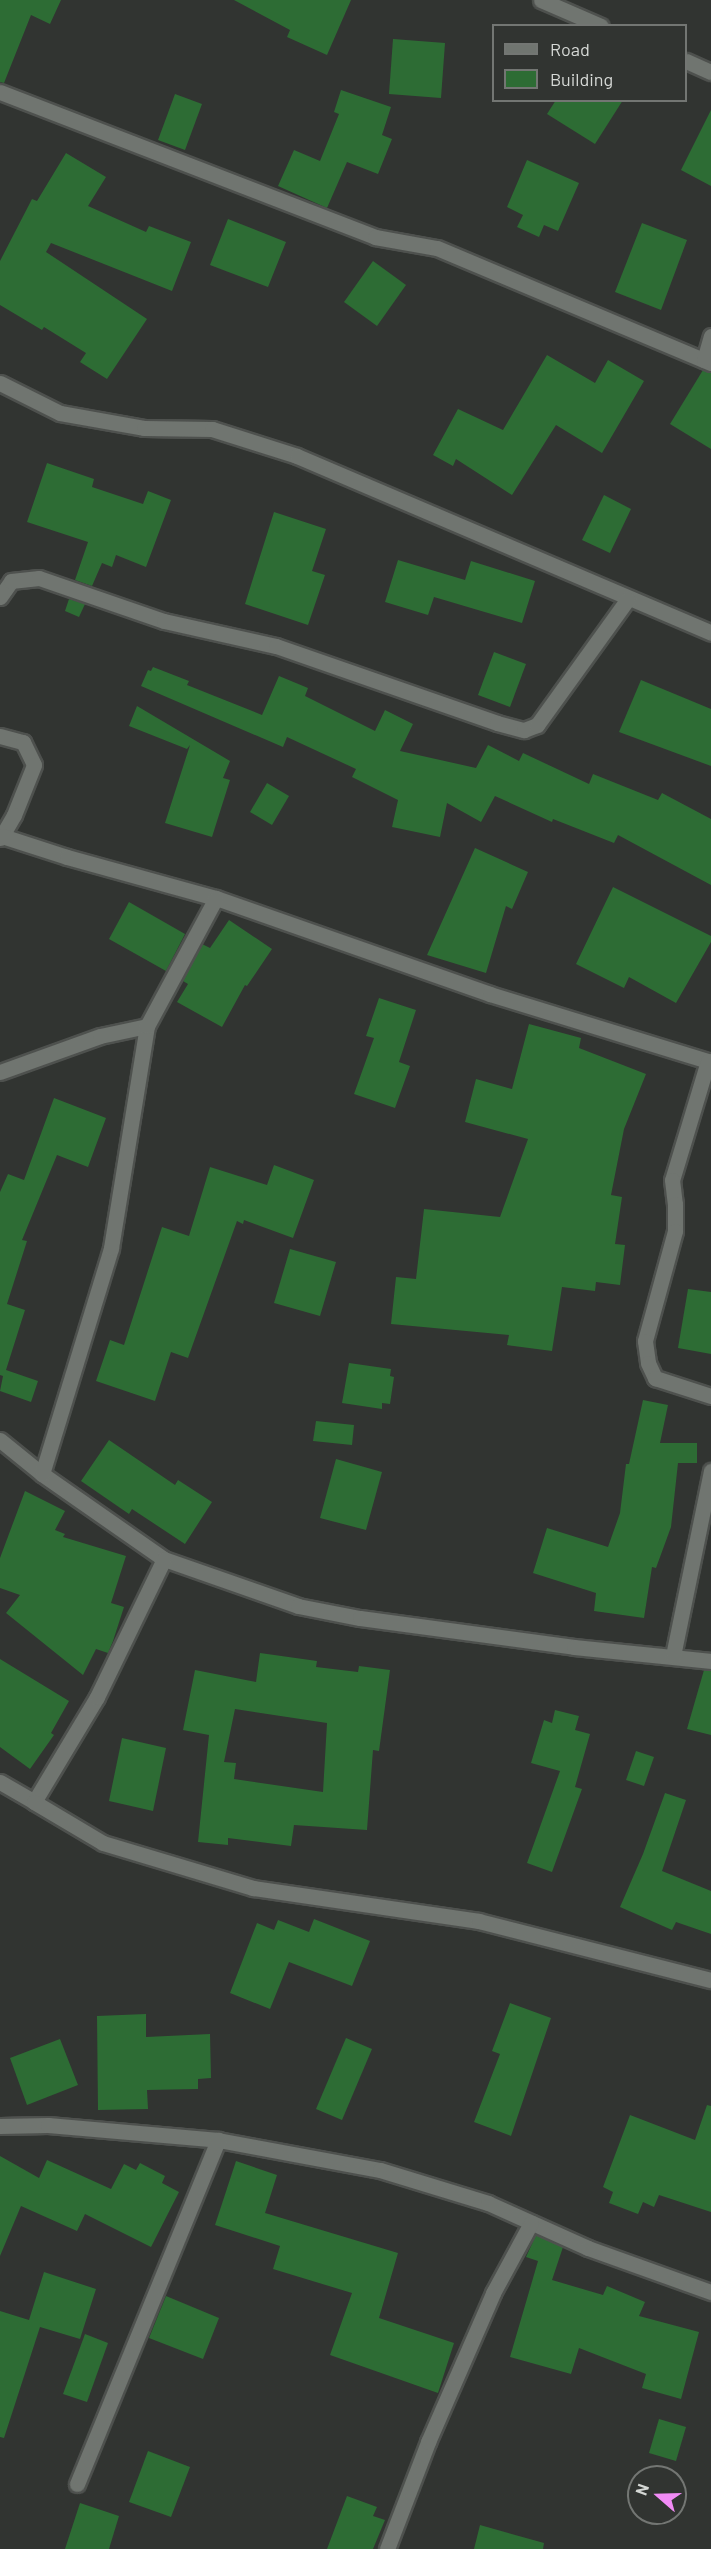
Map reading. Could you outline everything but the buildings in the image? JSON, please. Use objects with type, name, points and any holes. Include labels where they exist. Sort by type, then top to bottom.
[{"type":"street","points":[[542,0],[597,24]]},
{"type":"street","points":[[687,61],[711,72]]},
{"type":"street","points":[[0,92],[375,237],[437,248],[708,362],[711,336]]},
{"type":"street","points":[[0,383],[60,413],[144,428],[212,429],[297,456],[711,633]]},
{"type":"street","points":[[0,597],[11,581],[39,578],[164,621],[276,646],[524,730],[537,725],[628,599]]},
{"type":"street","points":[[0,736],[23,742],[34,765],[14,815],[1,837],[216,898],[490,994],[709,1061],[672,1180],[675,1231],[645,1341],[648,1363],[656,1378],[711,1396]]},
{"type":"street","points":[[42,1474],[111,1248],[147,1026],[216,898]]},
{"type":"street","points":[[0,1072],[100,1036],[147,1026]]},
{"type":"street","points":[[0,1440],[42,1474],[164,1559],[298,1606],[360,1618],[574,1647],[711,1661]]},
{"type":"street","points":[[673,1656],[711,1472]]},
{"type":"street","points":[[34,1802],[97,1697],[164,1559]]},
{"type":"street","points":[[0,1782],[103,1843],[253,1888],[479,1921],[711,1980]]},
{"type":"street","points":[[0,2126],[48,2125],[218,2140],[380,2170],[488,2203],[613,2258],[711,2292]]},
{"type":"street","points":[[77,2484],[218,2140]]},
{"type":"street","points":[[387,2549],[428,2442],[493,2293],[531,2223]]}]
